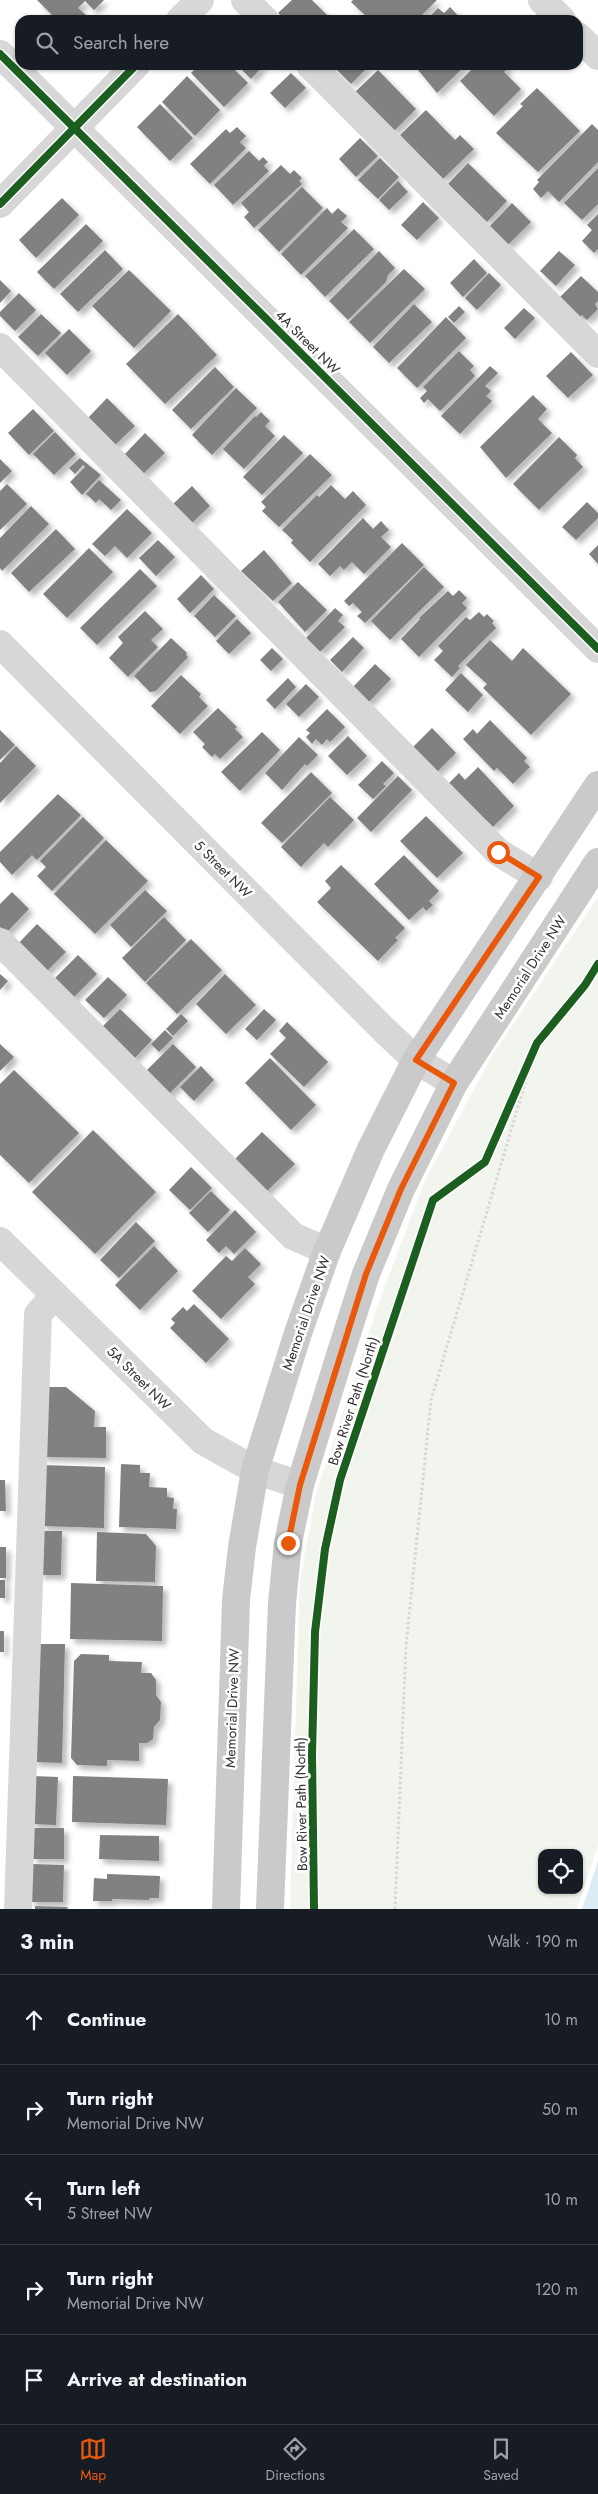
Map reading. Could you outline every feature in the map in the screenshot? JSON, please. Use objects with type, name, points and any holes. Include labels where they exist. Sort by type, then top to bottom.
[{"type":"main road","name":"Memorial Drive NW","points":[[226,1909],[236,1600],[242,1547],[255,1470],[298,1333],[327,1251],[371,1149],[416,1060],[539,877],[598,785]]},
{"type":"main road","name":"Memorial Drive NW","points":[[270,1909],[282,1602],[288,1543],[300,1485],[366,1274],[401,1189],[454,1083],[598,862]]},
{"type":"street","points":[[185,15],[200,0]]},
{"type":"street","points":[[245,0],[260,15]]},
{"type":"street","points":[[542,0],[557,15]]},
{"type":"street","points":[[583,41],[598,56]]},
{"type":"street","name":"4A Street NW","points":[[0,54],[15,68]]},
{"type":"street","name":"4A Street NW","points":[[17,70],[598,649]]},
{"type":"street","points":[[0,204],[131,70]]},
{"type":"street","points":[[315,70],[598,354]]},
{"type":"street","points":[[0,347],[498,852],[539,877]]},
{"type":"street","name":"5 Street NW","points":[[0,644],[383,1029],[416,1060],[454,1083]]},
{"type":"street","points":[[0,942],[293,1236],[327,1251]]},
{"type":"street","name":"5A Street NW","points":[[0,1241],[203,1441],[255,1470],[300,1485]]},
{"type":"street","points":[[18,1909],[38,1314],[55,1295]]},
{"type":"path","points":[[508,1111],[537,1043],[543,1035]]},
{"type":"path","points":[[395,1909],[406,1646],[431,1400],[537,1043]]},
{"type":"shaded area","points":[[598,897],[598,1845],[583,1891],[583,1849],[538,1849],[538,1894],[582,1894],[577,1909],[290,1909],[300,1580],[316,1494],[380,1299],[426,1178],[492,1056]]},
{"type":"shaded area","points":[[598,1861],[598,1909],[582,1909]]},
{"type":"building","points":[[37,0],[104,0],[94,10],[85,1],[78,8],[86,15],[52,15]]},
{"type":"building","points":[[292,0],[312,0],[327,15],[280,15],[278,13]]},
{"type":"building","points":[[353,0],[437,0],[422,15],[365,15],[351,2]]},
{"type":"building","points":[[450,7],[457,15],[431,15],[438,8],[444,13]]},
{"type":"building","points":[[194,70],[235,70],[248,83],[224,107],[191,73]]},
{"type":"building","points":[[242,70],[259,70],[251,79]]},
{"type":"building","points":[[337,70],[365,70],[351,84]]},
{"type":"building","points":[[378,70],[416,109],[394,131],[355,92]]},
{"type":"building","points":[[418,70],[461,70],[437,93]]},
{"type":"building","points":[[471,70],[506,70],[504,72],[521,89],[494,116],[460,81]]},
{"type":"building","points":[[291,73],[306,88],[285,108],[270,93]]},
{"type":"building","points":[[187,76],[220,110],[195,136],[162,102]]},
{"type":"building","points":[[537,88],[580,131],[538,172],[496,133],[523,106],[520,104]]},
{"type":"building","points":[[160,104],[193,138],[170,161],[137,127]]},
{"type":"building","points":[[426,110],[455,140],[460,135],[474,149],[443,179],[400,135]]},
{"type":"building","points":[[592,124],[598,130],[598,162],[559,202],[548,191],[541,198],[533,189],[539,182],[537,180]]},
{"type":"building","points":[[237,127],[246,136],[240,142],[246,148],[210,184],[190,164],[226,129],[230,133]]},
{"type":"building","points":[[360,138],[378,156],[356,177],[339,159]]},
{"type":"building","points":[[249,151],[259,161],[263,157],[268,162],[264,166],[269,171],[233,205],[214,185]]},
{"type":"building","points":[[380,158],[399,177],[378,199],[358,180]]},
{"type":"building","points":[[468,163],[507,201],[487,222],[448,184]]},
{"type":"building","points":[[281,165],[290,174],[294,170],[302,178],[299,181],[302,184],[254,228],[244,217],[249,212],[241,203]]},
{"type":"building","points":[[598,168],[598,204],[582,220],[564,203]]},
{"type":"building","points":[[398,181],[408,192],[389,210],[379,200]]},
{"type":"building","points":[[302,187],[323,208],[279,252],[258,230]]},
{"type":"building","points":[[62,198],[79,215],[36,258],[19,240]]},
{"type":"building","points":[[423,202],[439,218],[417,240],[401,225]]},
{"type":"building","points":[[512,203],[531,222],[508,245],[489,227]]},
{"type":"building","points":[[327,208],[332,214],[338,208],[347,216],[341,222],[348,228],[301,275],[281,254]]},
{"type":"building","points":[[598,214],[598,249],[594,253],[582,241],[592,230],[587,225]]},
{"type":"building","points":[[86,224],[103,241],[54,289],[37,272]]},
{"type":"building","points":[[354,229],[374,249],[325,297],[305,276]]},
{"type":"building","points":[[105,250],[123,269],[78,312],[60,294]]},
{"type":"building","points":[[379,251],[395,268],[388,275],[386,282],[348,320],[329,301]]},
{"type":"building","points":[[559,251],[575,265],[556,286],[540,271]]},
{"type":"building","points":[[474,259],[487,273],[463,297],[450,283]]},
{"type":"building","points":[[404,269],[425,289],[370,343],[349,322]]},
{"type":"building","points":[[129,270],[171,311],[134,348],[92,306]]},
{"type":"building","points":[[489,273],[501,285],[477,310],[465,298]]},
{"type":"building","points":[[581,276],[598,292],[598,301],[595,304],[598,309],[587,320],[582,315],[578,319],[558,299]]},
{"type":"building","points":[[0,280],[11,291],[0,303]]},
{"type":"building","points":[[19,293],[36,310],[15,331],[0,316],[0,312]]},
{"type":"building","points":[[414,304],[432,322],[389,363],[373,347]]},
{"type":"building","points":[[459,306],[465,312],[454,323],[448,317]]},
{"type":"building","points":[[524,308],[535,318],[515,339],[504,328]]},
{"type":"building","points":[[41,314],[61,333],[38,356],[18,337]]},
{"type":"building","points":[[178,314],[217,355],[165,404],[126,364]]},
{"type":"building","points":[[446,317],[466,338],[417,388],[397,368]]},
{"type":"building","points":[[69,329],[91,351],[67,375],[45,353]]},
{"type":"building","points":[[459,351],[474,366],[470,370],[475,376],[440,411],[428,399],[424,403],[420,398],[427,391],[423,387]]},
{"type":"building","points":[[571,352],[593,375],[568,398],[546,376]]},
{"type":"building","points":[[490,366],[498,373],[485,386],[491,391],[486,396],[492,401],[460,434],[441,416]]},
{"type":"building","points":[[215,367],[234,387],[191,429],[172,410]]},
{"type":"building","points":[[236,388],[257,408],[212,455],[192,435]]},
{"type":"building","points":[[533,395],[547,409],[538,419],[552,433],[506,478],[480,447]]},
{"type":"building","points":[[107,398],[135,426],[114,446],[87,419]]},
{"type":"building","points":[[33,409],[54,431],[29,455],[8,433]]},
{"type":"building","points":[[261,412],[270,421],[265,426],[275,436],[244,469],[223,449]]},
{"type":"building","points":[[55,432],[76,454],[54,475],[33,454]]},
{"type":"building","points":[[145,433],[165,453],[142,475],[123,456]]},
{"type":"building","points":[[284,435],[303,453],[262,495],[243,477]]},
{"type":"building","points":[[559,437],[577,455],[575,458],[583,467],[539,510],[513,484]]},
{"type":"building","points":[[310,454],[332,475],[279,527],[262,511],[266,507],[261,502]]},
{"type":"building","points":[[80,458],[101,475],[82,495],[70,482],[85,467],[83,465],[75,474],[69,468]]},
{"type":"building","points":[[0,459],[12,471],[0,483]]},
{"type":"building","points":[[99,480],[121,500],[111,510],[99,499],[96,503],[86,494]]},
{"type":"building","points":[[7,484],[27,504],[0,530],[0,491]]},
{"type":"building","points":[[331,485],[345,499],[353,491],[366,505],[310,562],[291,543],[293,540],[282,530],[317,495],[319,497]]},
{"type":"building","points":[[192,486],[210,506],[190,525],[171,506]]},
{"type":"building","points":[[587,502],[598,513],[598,518],[576,540],[562,527]]},
{"type":"building","points":[[31,506],[49,524],[2,571],[0,568],[0,538]]},
{"type":"building","points":[[127,509],[152,533],[127,558],[115,546],[105,556],[92,544]]},
{"type":"building","points":[[363,518],[373,529],[381,521],[389,530],[381,537],[391,547],[364,574],[352,562],[344,570],[340,566],[330,576],[318,564]]},
{"type":"building","points":[[56,529],[75,549],[29,592],[11,573]]},
{"type":"building","points":[[158,540],[175,557],[156,576],[139,558]]},
{"type":"building","points":[[402,543],[424,565],[365,623],[357,616],[362,612],[353,603],[349,606],[344,601]]},
{"type":"building","points":[[598,545],[598,564],[589,554]]},
{"type":"building","points":[[89,548],[113,572],[67,618],[43,594]]},
{"type":"building","points":[[264,550],[292,583],[273,601],[241,571]]},
{"type":"building","points":[[424,567],[444,587],[390,640],[371,621]]},
{"type":"building","points":[[140,569],[157,586],[97,645],[80,628]]},
{"type":"building","points":[[201,575],[214,589],[190,613],[177,599]]},
{"type":"building","points":[[298,582],[327,610],[305,632],[278,602]]},
{"type":"building","points":[[459,590],[467,598],[462,603],[467,608],[419,657],[401,639],[419,618],[448,591],[453,596]]},
{"type":"building","points":[[214,595],[236,616],[215,637],[194,616]]},
{"type":"building","points":[[335,608],[343,615],[338,621],[345,627],[320,652],[306,638]]},
{"type":"building","points":[[145,611],[163,629],[151,640],[158,647],[128,677],[109,658],[123,643],[118,637]]},
{"type":"building","points":[[479,612],[484,617],[487,614],[494,621],[492,623],[496,628],[458,666],[460,668],[452,677],[434,660],[443,651],[438,646],[466,617],[470,620]]},
{"type":"building","points":[[237,619],[251,633],[229,654],[216,641]]},
{"type":"building","points":[[353,637],[364,648],[342,672],[330,660]]},
{"type":"building","points":[[171,638],[187,653],[188,657],[156,691],[150,692],[134,676]]},
{"type":"building","points":[[490,640],[512,661],[523,648],[571,694],[531,735],[483,688],[487,684],[466,665]]},
{"type":"building","points":[[272,648],[283,659],[271,671],[260,660]]},
{"type":"building","points":[[375,664],[391,679],[368,703],[352,688]]},
{"type":"building","points":[[461,673],[483,695],[468,712],[445,690]]},
{"type":"building","points":[[181,675],[201,694],[199,697],[208,706],[180,734],[151,706]]},
{"type":"building","points":[[288,678],[296,687],[275,709],[266,700]]},
{"type":"building","points":[[306,684],[319,697],[299,717],[286,704]]},
{"type":"building","points":[[218,708],[237,727],[235,729],[243,737],[220,759],[215,754],[212,757],[202,747],[205,744],[193,732]]},
{"type":"building","points":[[327,709],[345,727],[330,742],[327,739],[322,745],[316,739],[312,744],[306,737],[310,733],[306,730]]},
{"type":"building","points":[[490,720],[527,758],[524,761],[530,767],[513,784],[497,768],[494,771],[463,739],[473,729],[477,734]]},
{"type":"building","points":[[432,728],[456,753],[436,773],[412,748]]},
{"type":"building","points":[[0,730],[15,745],[0,760]]},
{"type":"building","points":[[262,732],[280,750],[240,791],[221,772]]},
{"type":"building","points":[[348,736],[367,756],[347,775],[328,756]]},
{"type":"building","points":[[299,737],[318,755],[307,766],[305,764],[282,790],[265,773]]},
{"type":"building","points":[[16,746],[36,766],[0,803],[0,763]]},
{"type":"building","points":[[382,761],[394,773],[383,784],[386,786],[373,799],[358,785]]},
{"type":"building","points":[[478,767],[514,806],[493,827],[487,821],[485,822],[448,784],[459,773],[465,780]]},
{"type":"building","points":[[311,772],[332,793],[282,843],[261,823]]},
{"type":"building","points":[[398,776],[412,790],[371,832],[357,818]]},
{"type":"building","points":[[58,794],[81,815],[37,860],[32,855],[12,875],[0,862],[0,852]]},
{"type":"building","points":[[330,797],[354,820],[328,847],[324,843],[301,867],[281,847]]},
{"type":"building","points":[[426,816],[463,853],[437,878],[400,841]]},
{"type":"building","points":[[83,817],[104,838],[52,891],[37,876],[46,867],[40,861]]},
{"type":"building","points":[[106,840],[148,881],[95,934],[54,894]]},
{"type":"building","points":[[404,855],[439,891],[429,901],[433,905],[426,911],[423,907],[409,920],[374,884]]},
{"type":"building","points":[[341,865],[405,928],[395,938],[398,940],[378,961],[317,902],[331,888],[325,881]]},
{"type":"building","points":[[145,890],[167,911],[131,947],[110,925]]},
{"type":"building","points":[[12,892],[29,909],[6,933],[0,927],[0,904]]},
{"type":"building","points":[[164,917],[186,940],[145,982],[122,958]]},
{"type":"building","points":[[37,924],[66,952],[43,975],[15,947]]},
{"type":"building","points":[[191,939],[222,970],[177,1014],[146,983]]},
{"type":"building","points":[[78,955],[97,974],[71,1000],[52,981]]},
{"type":"building","points":[[0,974],[8,981],[0,990]]},
{"type":"building","points":[[225,974],[256,1005],[226,1034],[196,1004]]},
{"type":"building","points":[[108,977],[127,995],[104,1018],[85,1000]]},
{"type":"building","points":[[120,1009],[152,1040],[132,1061],[100,1029]]},
{"type":"building","points":[[264,1009],[276,1020],[257,1040],[245,1029]]},
{"type":"building","points":[[181,1014],[188,1021],[173,1036],[166,1029]]},
{"type":"building","points":[[287,1022],[328,1062],[304,1087],[270,1054],[286,1038],[279,1031]]},
{"type":"building","points":[[165,1030],[173,1038],[159,1052],[151,1044]]},
{"type":"building","points":[[0,1044],[14,1057],[0,1071]]},
{"type":"building","points":[[173,1044],[196,1067],[167,1096],[144,1073]]},
{"type":"building","points":[[270,1058],[316,1105],[291,1130],[245,1083]]},
{"type":"building","points":[[201,1066],[214,1080],[194,1101],[180,1087]]},
{"type":"building","points":[[14,1070],[79,1133],[29,1183],[0,1155],[0,1084]]},
{"type":"building","points":[[93,1130],[156,1192],[95,1254],[32,1192]]},
{"type":"building","points":[[262,1132],[295,1164],[263,1195],[231,1163]]},
{"type":"building","points":[[191,1167],[212,1188],[190,1210],[169,1190]]},
{"type":"building","points":[[211,1191],[230,1210],[208,1232],[189,1213]]},
{"type":"building","points":[[235,1210],[256,1232],[234,1254],[226,1246],[219,1253],[206,1240]]},
{"type":"building","points":[[136,1222],[155,1241],[119,1278],[100,1260]]},
{"type":"building","points":[[154,1246],[178,1271],[140,1310],[115,1285]]},
{"type":"building","points":[[245,1248],[261,1264],[248,1277],[255,1284],[221,1319],[192,1291],[226,1256],[232,1261]]},
{"type":"building","points":[[194,1304],[229,1339],[206,1363],[170,1328],[175,1323],[171,1319],[183,1307],[187,1311]]},
{"type":"building","points":[[43,1387],[66,1387],[95,1411],[94,1427],[106,1427],[106,1458],[42,1457]]},
{"type":"building","points":[[121,1464],[140,1465],[140,1473],[150,1473],[149,1487],[167,1488],[167,1497],[174,1498],[173,1509],[177,1509],[176,1529],[119,1527]]},
{"type":"building","points":[[42,1465],[105,1467],[104,1528],[41,1526]]},
{"type":"building","points":[[0,1480],[5,1480],[6,1511],[0,1511]]},
{"type":"building","points":[[39,1531],[62,1531],[61,1575],[39,1575]]},
{"type":"building","points":[[97,1532],[146,1534],[156,1546],[155,1582],[96,1581]]},
{"type":"building","points":[[0,1547],[6,1547],[6,1578],[0,1578]]},
{"type":"building","points":[[0,1580],[5,1580],[5,1598],[0,1598]]},
{"type":"building","points":[[71,1583],[163,1586],[162,1641],[70,1639]]},
{"type":"building","points":[[0,1631],[4,1631],[4,1652],[0,1652]]},
{"type":"building","points":[[35,1644],[65,1644],[62,1763],[33,1762]]},
{"type":"building","points":[[81,1654],[109,1655],[109,1661],[142,1662],[141,1673],[151,1673],[156,1680],[156,1695],[161,1702],[160,1720],[154,1727],[153,1739],[147,1743],[139,1743],[139,1761],[107,1760],[107,1766],[77,1765],[71,1758],[74,1661]]},
{"type":"building","points":[[33,1776],[58,1777],[56,1825],[31,1824]]},
{"type":"building","points":[[73,1776],[168,1779],[166,1825],[72,1822]]},
{"type":"building","points":[[32,1828],[64,1828],[64,1859],[32,1859]]},
{"type":"building","points":[[100,1835],[159,1836],[159,1861],[99,1859]]},
{"type":"building","points":[[31,1864],[64,1865],[63,1902],[30,1902]]},
{"type":"building","points":[[107,1874],[160,1876],[159,1898],[149,1898],[149,1900],[112,1899],[112,1901],[93,1901],[94,1878],[107,1879]]},
{"type":"building","points":[[35,1906],[68,1907],[67,1909],[35,1909]]},
{"type":"cycle path","points":[[0,54],[15,69]]},
{"type":"cycle path","points":[[16,70],[598,649]]},
{"type":"cycle path","points":[[0,204],[131,70]]},
{"type":"cycle path","name":"Bow River Path (North)","points":[[314,1909],[312,1755],[315,1632],[325,1549],[340,1480],[433,1200],[485,1162],[537,1043],[585,985],[598,964]]},
{"type":"route","points":[[288,1543],[300,1485],[366,1274],[401,1189],[454,1083],[416,1060],[539,877],[498,852]]}]
